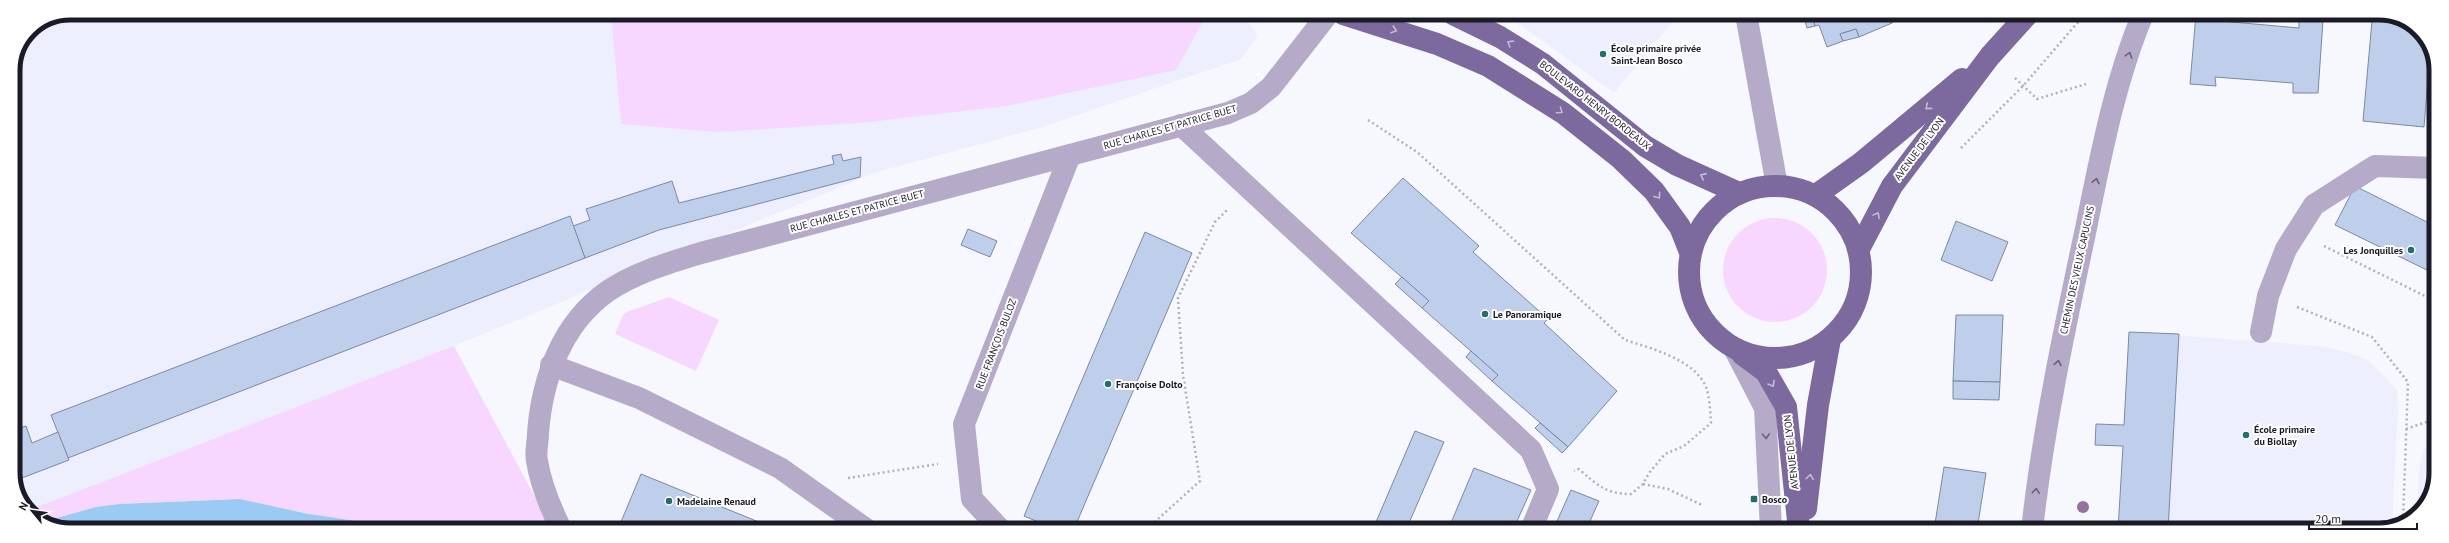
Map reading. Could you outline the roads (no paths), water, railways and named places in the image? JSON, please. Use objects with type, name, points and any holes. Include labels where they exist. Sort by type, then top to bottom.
[{"type":"main road","points":[[1363,20],[1438,44],[1488,66],[1563,113],[1621,159],[1654,191],[1680,227],[1690,252]]},
{"type":"main road","name":"BOULEVARD HENRY BORDEAUX","points":[[1465,20],[1500,37],[1543,64],[1645,146],[1677,164],[1739,193]]},
{"type":"main road","name":"AVENUE DE LYON","points":[[1859,250],[1892,186],[1990,56],[2023,20]]},
{"type":"main road","name":"AVENUE DE LYON","points":[[1816,195],[1861,163],[1990,56]]},
{"type":"main road","points":[[1764,185],[1791,186],[1816,195],[1831,205],[1843,218],[1853,233],[1859,250],[1862,274],[1857,298],[1846,320],[1830,338],[1813,350],[1793,356],[1773,359],[1753,356],[1734,348],[1712,331],[1695,308],[1689,280],[1690,252],[1704,222],[1717,207],[1739,193],[1764,185]]},
{"type":"main road","name":"AVENUE DE LYON","points":[[1805,523],[1818,405],[1830,338]]},
{"type":"main road","name":"AVENUE DE LYON","points":[[1734,348],[1766,372],[1786,407],[1798,523]]},
{"type":"street","name":"RUE CHARLES ET PATRICE BUET","points":[[558,523],[545,495],[536,459],[539,418],[550,365],[575,320],[608,291],[649,270],[701,253],[1228,113],[1251,103],[1271,87],[1323,20]]},
{"type":"street","points":[[1747,20],[1778,186]]},
{"type":"street","name":"CHEMIN DES VIEUX CAPUCINS","points":[[2033,523],[2037,483],[2066,323],[2101,158],[2120,83],[2141,20]]},
{"type":"street","points":[[1181,125],[1532,450],[1548,489],[1534,523]]},
{"type":"street","name":"RUE FRANÇOIS BULOZ","points":[[994,523],[972,499],[964,424],[1070,155]]},
{"type":"street","points":[[2261,332],[2268,296],[2286,249],[2314,205],[2375,166],[2429,168]]},
{"type":"street","points":[[1734,348],[1764,408],[1771,523]]},
{"type":"street","points":[[550,365],[639,398],[780,468],[858,523]]},
{"type":"water","points":[[240,499],[309,514],[370,523],[70,523],[52,519],[96,507],[119,504]]},
{"type":"place","name":"École primaire privée Saint-Jean Bosco","points":[[1603,54]]},
{"type":"place","name":"Les Jonquilles","points":[[2411,250]]},
{"type":"place","name":"Le Panoramique","points":[[1485,314]]},
{"type":"place","name":"Françoise Dolto","points":[[1108,384]]},
{"type":"place","name":"École primaire du Biollay","points":[[2246,435]]},
{"type":"place","name":"Bosco","points":[[1754,499]]},
{"type":"place","name":"Madelaine Renaud","points":[[669,501]]}]
